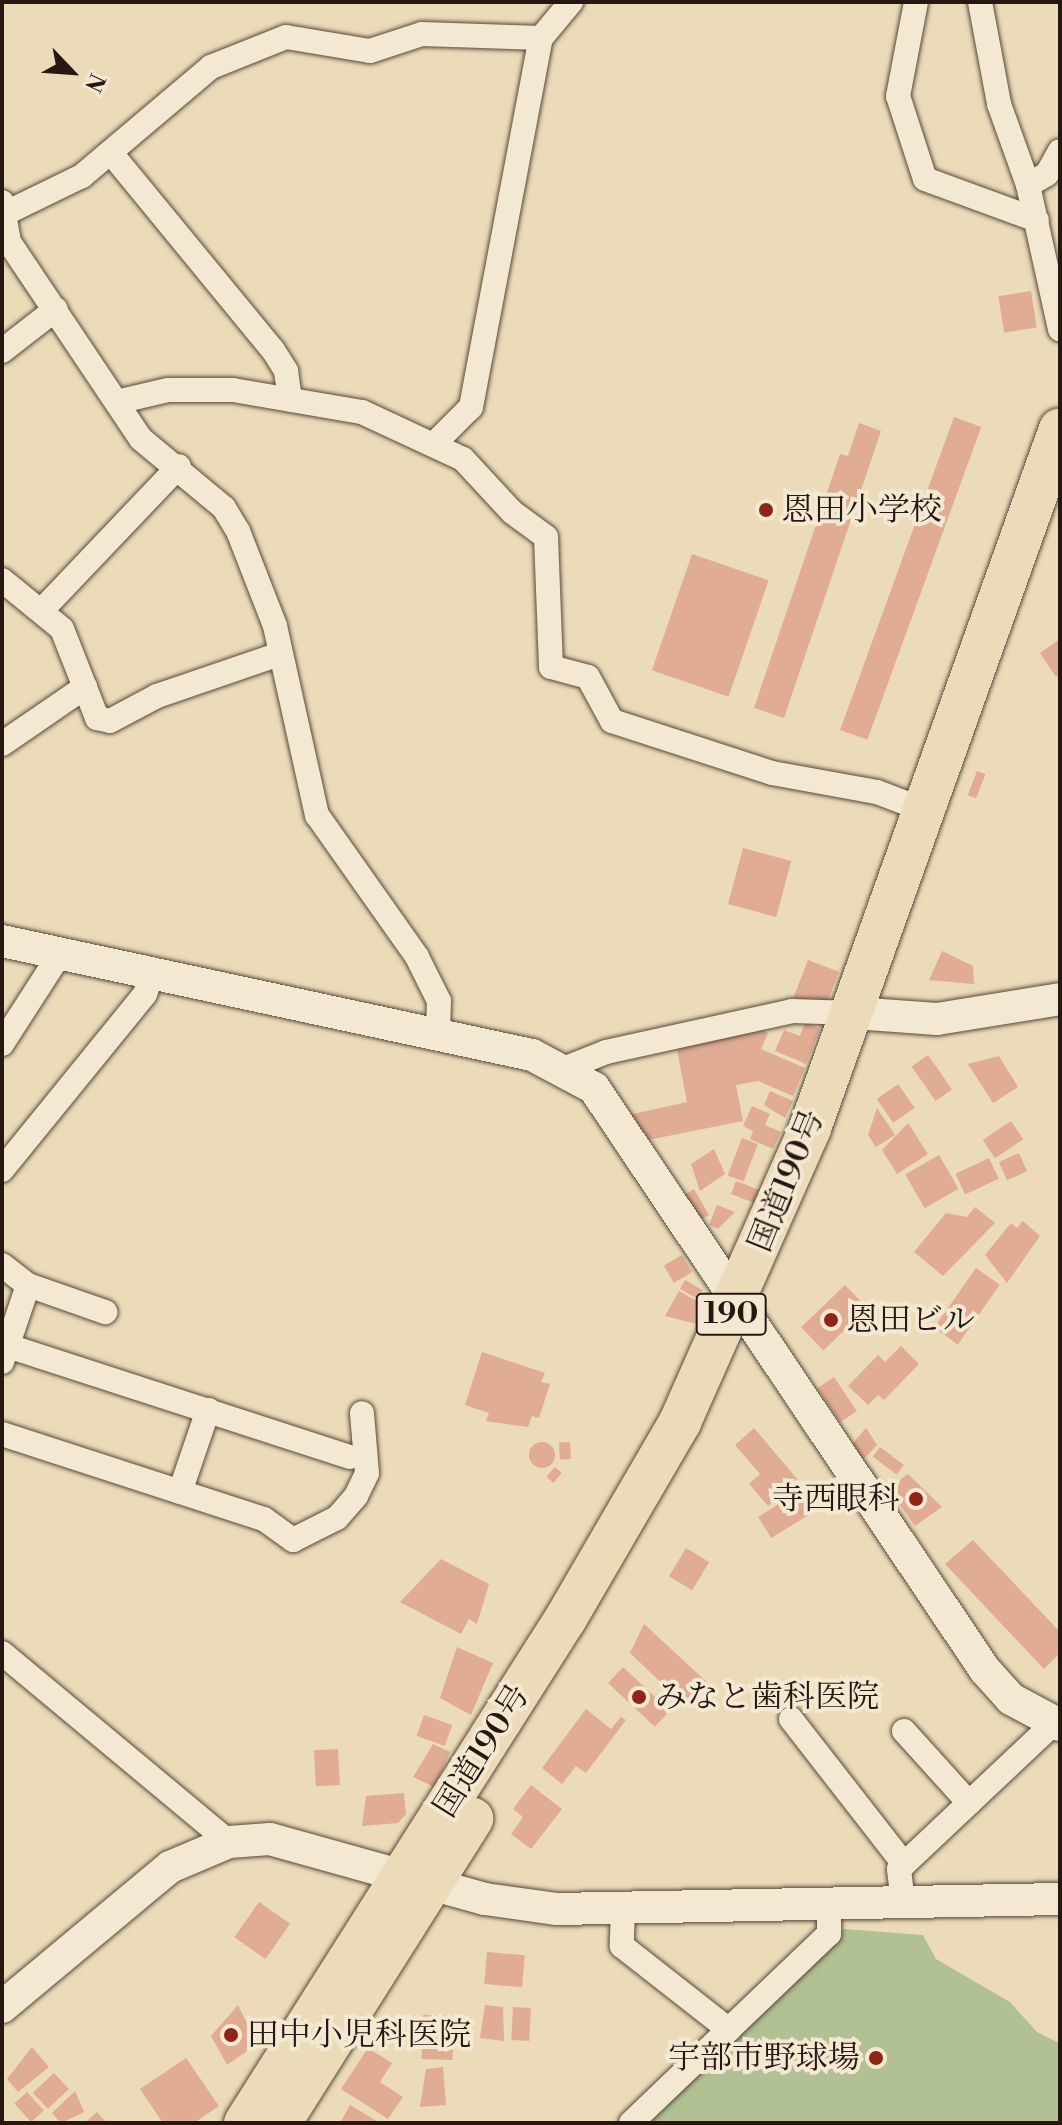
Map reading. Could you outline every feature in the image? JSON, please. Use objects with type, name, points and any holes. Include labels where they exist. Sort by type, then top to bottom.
[{"type":"highway","name":"国道190号","points":[[867,1014],[924,810],[1060,429]]},
{"type":"highway","name":"国道190号","points":[[245,2123],[416,1881],[644,1544],[748,1315],[1060,510]]},
{"type":"highway","name":"国道190号","points":[[280,2123],[416,1881]]},
{"type":"street","points":[[434,444],[471,407],[541,38],[571,2]]},
{"type":"street","points":[[916,2],[898,96],[925,179],[1037,220]]},
{"type":"street","points":[[980,2],[999,104],[1028,185],[1060,329]]},
{"type":"street","points":[[438,1034],[439,1001],[417,957],[317,815],[280,654],[238,531],[179,466],[141,439],[121,401],[9,242],[4,208],[54,194],[111,153],[211,67],[286,37],[370,51],[422,34],[541,38]]},
{"type":"street","points":[[1028,185],[1047,174],[1060,151]]},
{"type":"street","points":[[111,153],[273,350],[286,371],[290,400]]},
{"type":"street","points":[[2,351],[56,309]]},
{"type":"street","points":[[121,401],[168,390],[290,400],[362,412],[434,444],[486,476],[512,512],[546,537],[551,667],[588,677],[612,721],[772,773],[877,792],[924,810]]},
{"type":"street","points":[[43,609],[179,466]]},
{"type":"street","points":[[2,580],[43,609],[62,629],[85,687],[89,714],[110,721],[157,696],[280,654]]},
{"type":"street","points":[[2,744],[85,687]]},
{"type":"street","points":[[2,941],[438,1034],[566,1068],[612,1110],[985,1670],[1011,1699],[1057,1724],[904,1864]]},
{"type":"street","points":[[2,1044],[60,954]]},
{"type":"street","points":[[2,1170],[145,994],[152,975]]},
{"type":"street","points":[[566,1068],[606,1052],[792,1011],[937,1019],[1060,999]]},
{"type":"street","points":[[2,1265],[28,1285],[105,1312]]},
{"type":"street","points":[[28,1285],[5,1354],[208,1410],[349,1457]]},
{"type":"street","points":[[180,1492],[208,1410]]},
{"type":"street","points":[[2,1434],[264,1519],[293,1540],[337,1518],[356,1496],[367,1473],[362,1413]]},
{"type":"street","points":[[2,1653],[229,1842]]},
{"type":"street","points":[[791,1719],[904,1864],[903,1902]]},
{"type":"street","points":[[904,1731],[969,1803]]},
{"type":"street","points":[[2,2007],[160,1874],[229,1842],[270,1839],[416,1881],[535,1908],[1060,1899]]},
{"type":"street","points":[[631,2123],[829,1934],[829,1904]]},
{"type":"street","points":[[623,1908],[622,1946],[729,2030]]},
{"type":"green space","points":[[844,1929],[923,1935],[936,1959],[1010,2002],[1037,2032],[1059,2043],[1060,2123],[648,2123]]},
{"type":"building","points":[[1031,291],[1037,328],[1004,333],[998,296]]},
{"type":"building","points":[[954,417],[981,427],[867,740],[840,730]]},
{"type":"building","points":[[859,423],[881,431],[784,718],[754,708],[840,454],[848,456]]},
{"type":"building","points":[[692,554],[769,580],[729,697],[652,670]]},
{"type":"building","points":[[1060,639],[1060,674],[1056,677],[1040,653]]},
{"type":"building","points":[[977,771],[985,774],[976,798],[968,795]]},
{"type":"building","points":[[743,848],[791,861],[776,917],[728,904]]},
{"type":"building","points":[[942,951],[973,966],[974,984],[929,980]]},
{"type":"building","points":[[808,960],[839,972],[824,1009],[794,997]]},
{"type":"building","points":[[805,1022],[820,1029],[806,1064],[775,1051],[784,1030],[800,1036]]},
{"type":"building","points":[[758,1028],[768,1033],[761,1049],[805,1068],[793,1096],[758,1081],[736,1085],[743,1121],[643,1141],[628,1115],[687,1102],[676,1045]]},
{"type":"building","points":[[928,1055],[952,1089],[936,1101],[912,1066]]},
{"type":"building","points":[[999,1056],[1018,1087],[993,1103],[968,1064]]},
{"type":"building","points":[[898,1084],[915,1108],[893,1123],[877,1099]]},
{"type":"building","points":[[770,1091],[793,1101],[785,1118],[764,1105]]},
{"type":"building","points":[[752,1106],[770,1114],[765,1125],[781,1132],[773,1149],[750,1139],[753,1131],[743,1126]]},
{"type":"building","points":[[877,1108],[895,1135],[876,1147],[868,1135]]},
{"type":"building","points":[[1011,1121],[1023,1139],[995,1158],[983,1140]]},
{"type":"building","points":[[908,1123],[928,1154],[897,1174],[882,1150]]},
{"type":"building","points":[[742,1138],[758,1144],[744,1181],[728,1175]]},
{"type":"building","points":[[714,1149],[725,1174],[700,1191],[691,1164]]},
{"type":"building","points":[[1019,1153],[1027,1171],[1007,1180],[999,1162]]},
{"type":"building","points":[[939,1155],[958,1189],[925,1208],[905,1174]]},
{"type":"building","points":[[989,1158],[999,1179],[965,1194],[955,1174]]},
{"type":"building","points":[[736,1181],[759,1190],[754,1203],[731,1194]]},
{"type":"building","points":[[694,1189],[709,1215],[699,1221],[684,1195]]},
{"type":"building","points":[[717,1205],[735,1212],[718,1229],[709,1225]]},
{"type":"building","points":[[975,1207],[995,1223],[943,1276],[914,1252],[946,1213],[967,1217]]},
{"type":"building","points":[[1023,1221],[1040,1236],[1007,1283],[985,1255],[1011,1223],[1017,1228]]},
{"type":"building","points":[[682,1255],[692,1272],[674,1283],[664,1266]]},
{"type":"building","points":[[976,1268],[1000,1285],[958,1344],[934,1328]]},
{"type":"building","points":[[685,1280],[702,1290],[697,1299],[680,1289]]},
{"type":"building","name":"恩田ビル","points":[[845,1285],[867,1308],[823,1350],[801,1327]]},
{"type":"building","points":[[679,1291],[700,1303],[697,1324],[665,1316]]},
{"type":"building","points":[[901,1346],[919,1364],[884,1400],[878,1395],[868,1405],[848,1386],[878,1355],[885,1362]]},
{"type":"building","points":[[482,1352],[545,1373],[541,1382],[550,1384],[539,1418],[532,1416],[528,1427],[486,1421],[489,1413],[465,1405]]},
{"type":"building","points":[[834,1377],[857,1411],[840,1422],[817,1388]]},
{"type":"building","points":[[754,1428],[798,1480],[768,1506],[749,1484],[760,1474],[735,1445]]},
{"type":"building","points":[[866,1428],[877,1445],[861,1462],[847,1450]]},
{"type":"building","points":[[542,1442],[551,1446],[555,1455],[551,1464],[542,1468],[533,1464],[529,1455],[533,1446]]},
{"type":"building","points":[[570,1442],[571,1459],[560,1460],[559,1443]]},
{"type":"building","points":[[880,1447],[904,1465],[897,1475],[873,1457]]},
{"type":"building","points":[[555,1467],[562,1473],[553,1483],[546,1477]]},
{"type":"building","name":"寺西眼科","points":[[908,1474],[942,1507],[915,1526],[888,1488]]},
{"type":"building","points":[[798,1492],[811,1513],[771,1538],[758,1517]]},
{"type":"building","points":[[973,1540],[1060,1632],[1060,1653],[1044,1669],[945,1564]]},
{"type":"building","points":[[686,1548],[709,1562],[692,1590],[669,1576]]},
{"type":"building","points":[[441,1559],[489,1584],[477,1624],[469,1619],[461,1634],[400,1602]]},
{"type":"building","points":[[644,1624],[709,1684],[687,1707],[630,1653]]},
{"type":"building","points":[[457,1647],[493,1663],[471,1715],[440,1698]]},
{"type":"building","name":"みなと歯科医院","points":[[623,1667],[670,1711],[655,1727],[608,1683]]},
{"type":"building","points":[[586,1709],[611,1729],[621,1717],[626,1720],[586,1773],[576,1766],[562,1784],[542,1768]]},
{"type":"building","points":[[424,1715],[452,1725],[445,1746],[416,1736]]},
{"type":"building","points":[[433,1744],[450,1752],[434,1787],[413,1777]]},
{"type":"building","points":[[338,1749],[340,1785],[316,1786],[314,1750]]},
{"type":"building","points":[[531,1785],[562,1809],[531,1849],[511,1834],[523,1817],[513,1809]]},
{"type":"building","points":[[404,1793],[406,1814],[398,1823],[362,1826],[366,1796]]},
{"type":"building","points":[[259,1902],[290,1924],[265,1959],[234,1937]]},
{"type":"building","points":[[487,1952],[525,1955],[522,1987],[484,1984]]},
{"type":"building","name":"田中小児科医院","points":[[238,2005],[257,2044],[227,2065],[211,2036]]},
{"type":"building","points":[[485,2005],[503,2007],[504,2041],[480,2038]]},
{"type":"building","points":[[513,2007],[531,2008],[529,2041],[511,2040]]},
{"type":"building","points":[[423,2015],[454,2016],[452,2060],[421,2059]]},
{"type":"building","points":[[32,2047],[49,2067],[18,2092],[7,2079]]},
{"type":"building","points":[[368,2048],[392,2063],[380,2082],[403,2097],[388,2119],[341,2089]]},
{"type":"building","points":[[186,2058],[219,2106],[194,2123],[163,2123],[140,2089]]},
{"type":"building","points":[[443,2067],[446,2105],[420,2107],[426,2069]]},
{"type":"building","points":[[54,2073],[69,2089],[48,2109],[33,2093]]},
{"type":"building","points":[[75,2091],[84,2112],[61,2123],[52,2113]]},
{"type":"building","points":[[27,2092],[44,2111],[31,2122],[14,2103]]},
{"type":"building","points":[[350,2105],[380,2123],[340,2123]]},
{"type":"building","points":[[97,2112],[107,2123],[85,2123]]},
{"type":"place","name":"恩田小学校","points":[[766,510]]},
{"type":"place","name":"恩田ビル","points":[[831,1320]]},
{"type":"place","name":"寺西眼科","points":[[916,1499]]},
{"type":"place","name":"みなと歯科医院","points":[[639,1697]]},
{"type":"place","name":"田中小児科医院","points":[[231,2035]]},
{"type":"place","name":"宇部市野球場","points":[[876,2058]]}]
